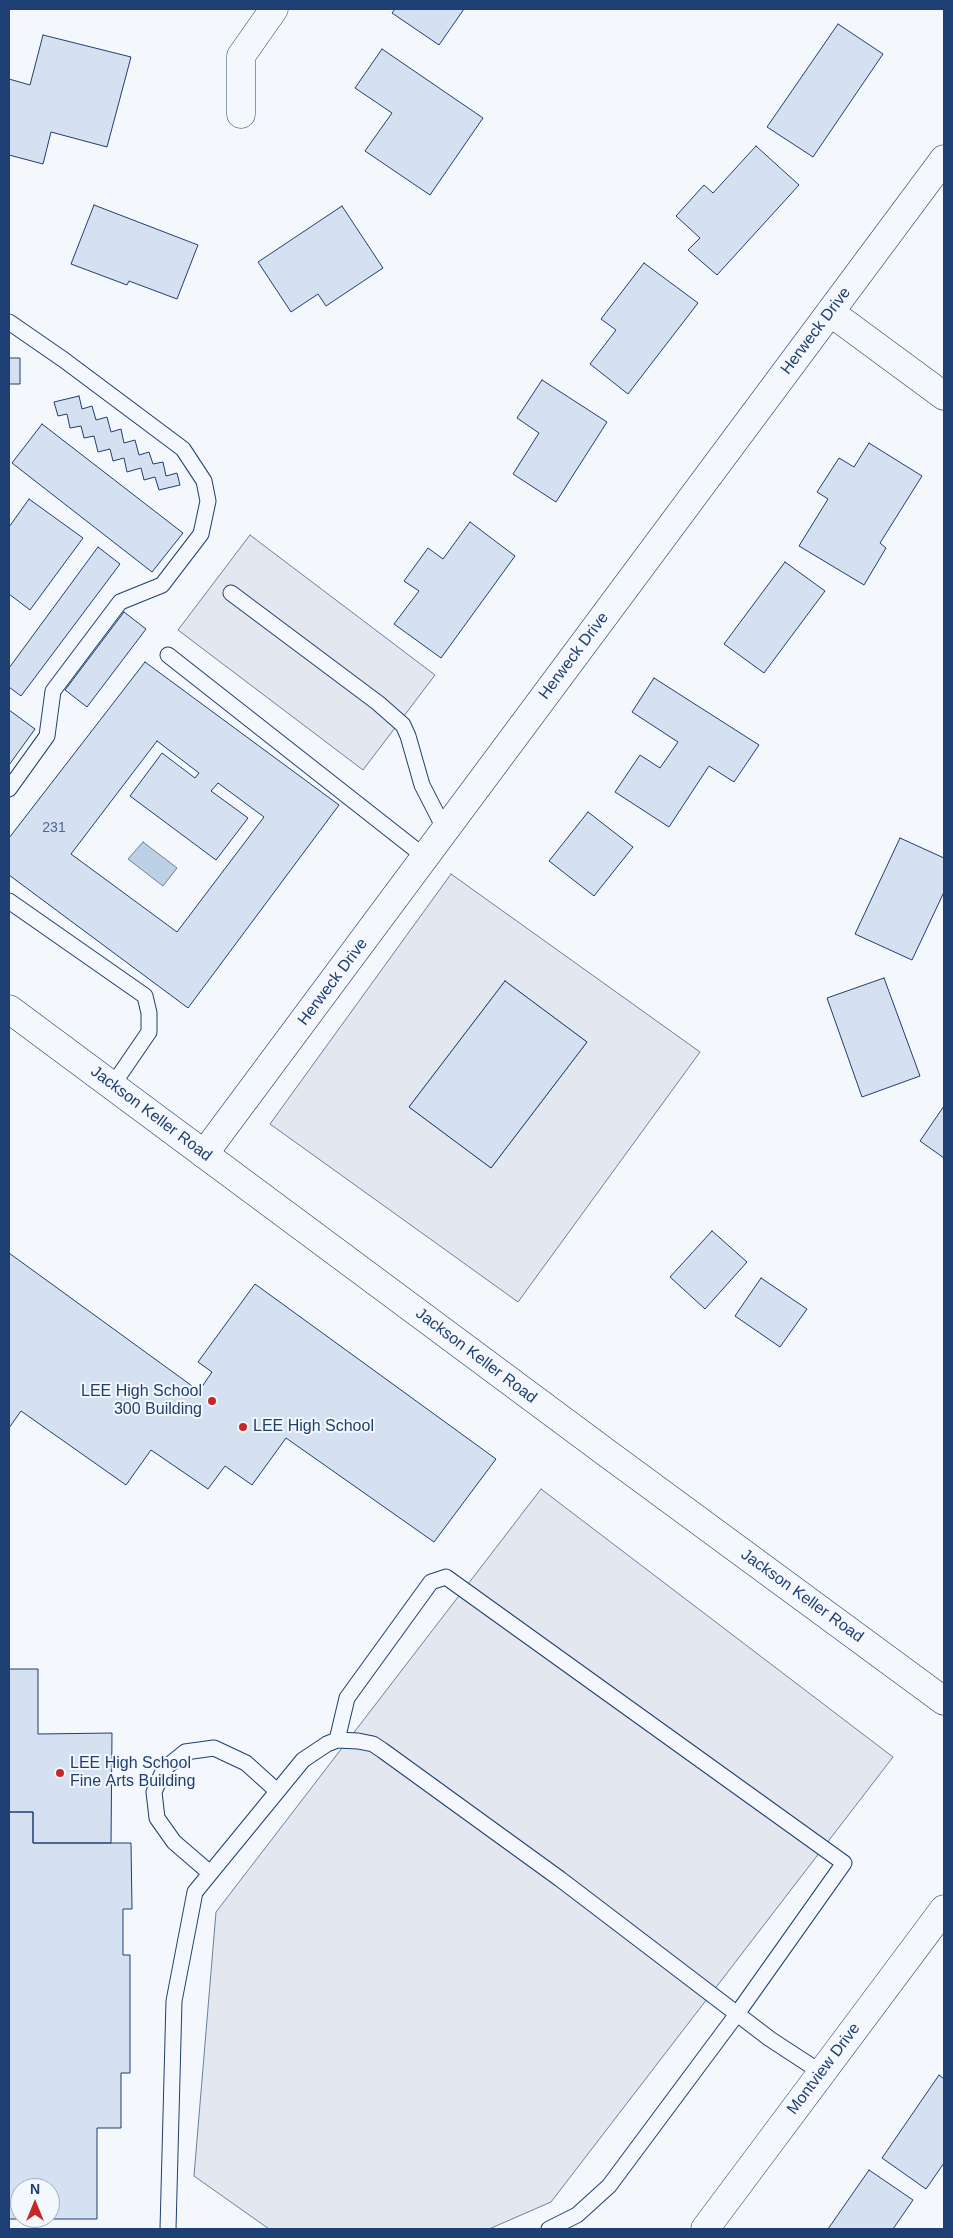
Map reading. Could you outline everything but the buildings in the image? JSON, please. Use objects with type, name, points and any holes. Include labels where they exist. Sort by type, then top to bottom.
[{"type":"street","points":[[241,114],[241,56],[274,9]]},
{"type":"street","name":"Herweck Drive","points":[[204,1154],[944,159]]},
{"type":"street","points":[[830,312],[944,396]]},
{"type":"street","name":"Jackson Keller Road","points":[[9,1009],[944,1700]]},
{"type":"street","name":"Montview Drive","points":[[704,2229],[944,1909]]},
{"type":"lane","points":[[9,322],[64,360],[182,449],[204,481],[208,501],[201,534],[162,585],[120,602],[53,691],[47,736],[9,789]]},
{"type":"lane","points":[[232,593],[378,703],[403,725],[422,785],[445,830]]},
{"type":"lane","points":[[168,655],[425,857]]},
{"type":"lane","points":[[9,901],[145,996],[150,1013],[150,1032],[112,1086]]},
{"type":"lane","points":[[337,1740],[346,1698],[431,1582],[446,1577],[844,1863],[737,2014],[609,2186],[577,2216],[549,2229]]},
{"type":"lane","points":[[168,2229],[174,2001],[195,1892],[303,1760],[327,1744],[337,1740],[365,1743],[382,1750],[560,1880],[737,2014],[822,2073]]},
{"type":"lane","points":[[210,1873],[174,1842],[157,1818],[154,1792],[164,1769],[185,1752],[214,1748],[246,1762],[277,1791]]},
{"type":"shaded area","points":[[250,535],[435,675],[363,770],[178,630]]},
{"type":"shaded area","points":[[451,874],[700,1052],[518,1302],[270,1124]],"holes":[[[505,981],[587,1042],[491,1168],[409,1107]]]},
{"type":"shaded area","points":[[541,1489],[893,1757],[551,2202],[489,2229],[269,2229],[194,2176],[216,1912]]},
{"type":"water","points":[[143,842],[177,868],[163,886],[128,859]]},
{"type":"place","name":"LEE High School 300 Building","points":[[212,1401]]},
{"type":"place","name":"LEE High School","points":[[243,1427]]},
{"type":"place","name":"LEE High School Fine Arts Building","points":[[60,1773]]}]
